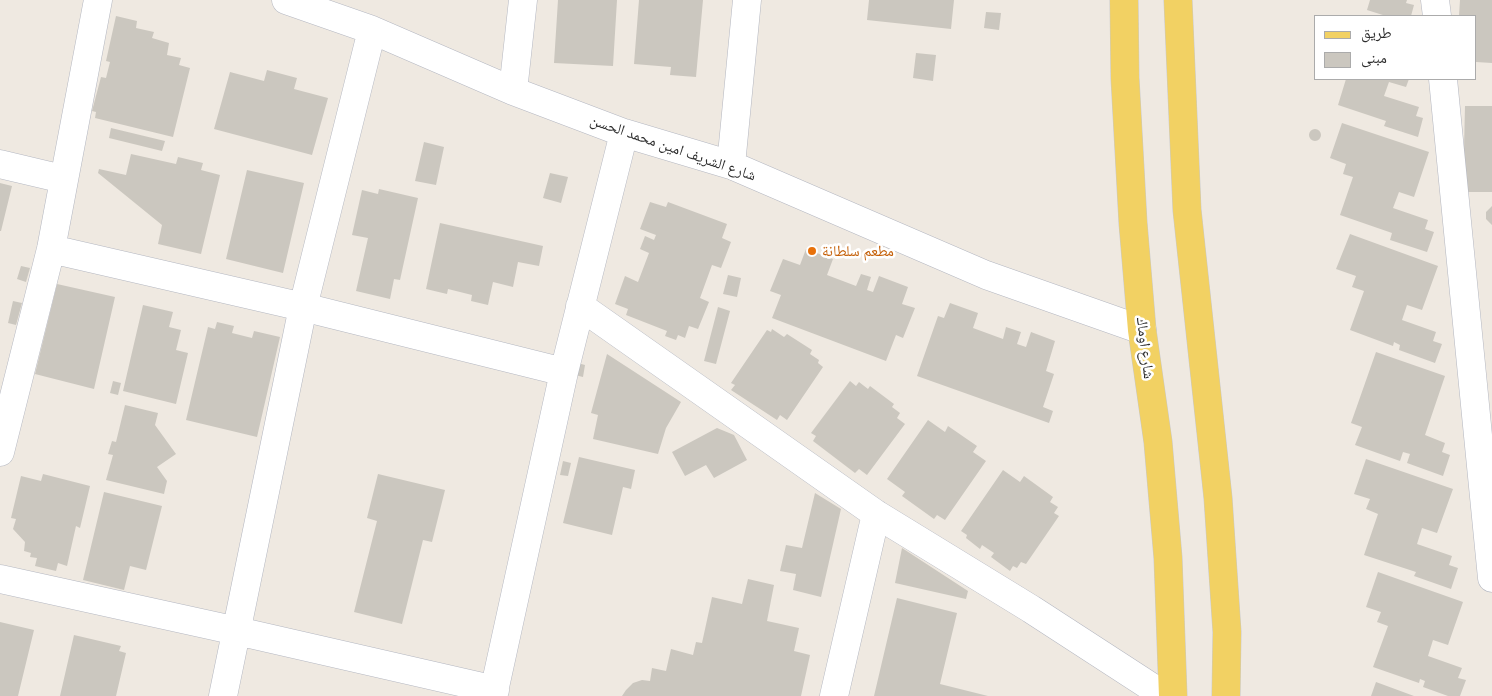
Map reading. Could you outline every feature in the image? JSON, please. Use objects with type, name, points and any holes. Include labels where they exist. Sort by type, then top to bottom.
[{"type":"main road","name":"شارع اوماك","points":[[1124,0],[1125,78],[1134,223],[1142,330],[1158,442],[1168,558],[1173,696]]},
{"type":"main road","points":[[1178,0],[1187,210],[1218,498],[1227,632],[1226,696]]},
{"type":"street","points":[[0,452],[51,249],[98,0]]},
{"type":"street","name":"شارع الشريف امين محمد الحسن","points":[[286,0],[372,30],[513,90],[624,133],[731,165],[986,275],[1142,330]]},
{"type":"street","points":[[513,90],[523,0]]},
{"type":"street","points":[[731,165],[747,0]]},
{"type":"street","points":[[1435,0],[1437,15]]},
{"type":"street","points":[[223,696],[303,306],[372,30]]},
{"type":"street","points":[[1443,80],[1492,578]]},
{"type":"street","points":[[0,579],[237,631],[494,693],[564,372],[624,133]]},
{"type":"street","points":[[0,164],[63,179]]},
{"type":"street","points":[[51,249],[303,306],[564,372]]},
{"type":"street","points":[[580,306],[876,514],[1031,609],[1165,696]]},
{"type":"street","points":[[834,696],[876,514]]},
{"type":"building","points":[[558,0],[617,0],[613,66],[554,63]]},
{"type":"building","points":[[639,0],[703,0],[696,77],[670,75],[671,67],[634,64]]},
{"type":"building","points":[[869,0],[954,0],[951,29],[867,20]]},
{"type":"building","points":[[1370,0],[1407,0],[1406,3],[1414,5],[1411,15],[1383,15],[1367,10]]},
{"type":"building","points":[[1460,0],[1492,0],[1492,63],[1477,62],[1477,15],[1459,15]]},
{"type":"building","points":[[986,12],[1001,13],[999,30],[984,28]]},
{"type":"building","points":[[116,16],[137,21],[136,28],[154,32],[152,38],[169,43],[167,55],[181,58],[179,65],[190,68],[173,137],[95,118],[96,112],[92,111],[101,77],[106,78],[110,62],[106,61]]},
{"type":"building","points":[[916,53],[936,55],[933,81],[913,78]]},
{"type":"building","points":[[267,70],[297,78],[294,89],[328,98],[312,155],[214,129],[230,72],[264,81]]},
{"type":"building","points":[[1346,80],[1409,80],[1406,87],[1389,82],[1384,96],[1419,107],[1416,116],[1423,118],[1418,137],[1384,126],[1386,121],[1338,105]]},
{"type":"building","points":[[1465,106],[1492,106],[1492,192],[1463,192]]},
{"type":"building","points":[[1342,123],[1429,152],[1414,197],[1399,192],[1393,208],[1428,220],[1425,229],[1434,232],[1427,252],[1390,240],[1392,233],[1340,215],[1353,177],[1343,174],[1346,164],[1330,158]]},
{"type":"building","points":[[111,128],[165,141],[162,151],[109,138]]},
{"type":"building","points":[[1313,129],[1317,129],[1321,135],[1317,141],[1313,141],[1309,137],[1309,133]]},
{"type":"building","points":[[424,142],[444,147],[436,185],[415,181]]},
{"type":"building","points":[[131,154],[176,164],[178,157],[203,163],[201,170],[220,175],[201,254],[158,244],[162,225],[98,173],[99,169],[126,175]]},
{"type":"building","points":[[247,170],[304,183],[283,273],[226,259]]},
{"type":"building","points":[[550,173],[568,177],[561,203],[543,198]]},
{"type":"building","points":[[0,183],[12,186],[1,231],[0,231]]},
{"type":"building","points":[[379,189],[418,198],[400,280],[394,279],[390,299],[356,291],[368,238],[352,235],[362,190],[378,194]]},
{"type":"building","points":[[650,202],[666,207],[668,202],[727,224],[722,238],[731,242],[721,268],[712,265],[700,298],[709,302],[698,329],[689,326],[685,338],[678,335],[676,340],[665,336],[667,331],[626,315],[628,309],[615,304],[625,276],[638,282],[649,253],[640,249],[645,236],[654,240],[656,235],[640,229]]},
{"type":"building","points":[[1492,206],[1492,225],[1486,219],[1486,212]]},
{"type":"building","points":[[440,223],[543,246],[539,266],[518,262],[513,287],[493,282],[488,305],[471,301],[472,295],[448,289],[447,294],[426,289]]},
{"type":"building","points":[[1350,234],[1438,266],[1422,310],[1407,305],[1402,320],[1436,332],[1433,341],[1442,344],[1435,363],[1399,350],[1400,345],[1394,342],[1393,346],[1350,330],[1364,291],[1352,287],[1356,276],[1336,269]]},
{"type":"building","points":[[806,249],[833,259],[827,275],[856,286],[861,274],[871,277],[867,290],[873,292],[879,276],[908,287],[902,304],[915,308],[903,338],[896,335],[886,361],[772,318],[781,295],[770,291],[783,259],[800,265]]},
{"type":"building","points":[[21,266],[30,268],[26,282],[17,279]]},
{"type":"building","points":[[728,275],[741,278],[737,297],[723,294]]},
{"type":"building","points":[[57,284],[115,297],[94,389],[35,374]]},
{"type":"building","points":[[13,301],[22,303],[16,325],[8,323]]},
{"type":"building","points":[[950,303],[978,313],[973,328],[1003,339],[1006,327],[1021,332],[1017,344],[1026,347],[1031,332],[1055,341],[1046,371],[1054,374],[1043,407],[1053,411],[1049,423],[917,376],[938,316],[944,318]]},
{"type":"building","points":[[143,305],[173,312],[169,327],[181,330],[176,350],[188,353],[176,404],[123,391]]},
{"type":"building","points":[[718,307],[730,311],[716,364],[704,361]]},
{"type":"building","points":[[217,322],[234,326],[232,333],[252,338],[254,331],[280,337],[257,437],[186,420],[208,327],[215,329]]},
{"type":"building","points":[[772,329],[784,337],[787,334],[812,350],[810,354],[819,360],[818,363],[823,367],[787,420],[780,415],[777,420],[731,390],[735,385],[731,383],[767,330],[771,332]]},
{"type":"building","points":[[1376,352],[1445,376],[1425,435],[1445,443],[1442,452],[1450,455],[1443,476],[1407,463],[1410,454],[1403,452],[1400,461],[1355,445],[1362,427],[1351,423]]},
{"type":"building","points":[[607,354],[681,402],[666,428],[658,454],[593,439],[598,415],[591,413]]},
{"type":"building","points":[[574,362],[585,365],[583,377],[571,374]]},
{"type":"building","points":[[113,381],[121,383],[118,395],[110,393]]},
{"type":"building","points":[[850,381],[856,386],[859,382],[868,389],[870,386],[894,404],[892,407],[900,413],[897,418],[905,424],[867,475],[859,469],[855,473],[813,441],[816,436],[811,433]]},
{"type":"building","points":[[125,405],[158,413],[155,425],[176,454],[157,467],[167,481],[164,494],[106,480],[113,455],[108,454],[112,441],[116,442]]},
{"type":"building","points":[[928,420],[945,432],[948,426],[977,446],[973,452],[986,461],[945,520],[937,515],[934,519],[902,496],[905,492],[887,479]]},
{"type":"building","points":[[717,428],[734,435],[747,460],[714,478],[706,465],[685,476],[672,452]]},
{"type":"building","points":[[579,457],[635,470],[631,489],[623,487],[612,535],[563,523]]},
{"type":"building","points":[[1366,459],[1453,489],[1437,533],[1422,528],[1417,544],[1452,556],[1449,565],[1458,568],[1451,589],[1414,576],[1416,572],[1364,555],[1378,514],[1366,509],[1370,499],[1354,494]]},
{"type":"building","points":[[563,461],[571,463],[568,476],[560,475]]},
{"type":"building","points":[[1003,470],[1020,482],[1024,476],[1053,497],[1050,502],[1058,507],[1054,513],[1059,516],[1026,564],[1021,562],[1017,568],[1013,566],[1010,571],[991,557],[994,553],[982,545],[980,549],[966,538],[967,535],[961,531]]},
{"type":"building","points":[[43,474],[90,486],[80,528],[76,526],[67,566],[58,563],[56,571],[35,566],[37,558],[30,557],[31,553],[24,551],[25,542],[13,529],[16,519],[11,518],[21,476],[41,481]]},
{"type":"building","points":[[378,474],[445,490],[432,542],[423,540],[402,624],[354,612],[377,521],[367,518]]},
{"type":"building","points":[[104,492],[162,506],[146,570],[130,566],[124,590],[83,580]]},
{"type":"building","points":[[815,493],[841,509],[821,597],[793,590],[796,574],[780,571],[786,545],[802,548]]},
{"type":"building","points":[[902,548],[968,591],[966,599],[895,583]]},
{"type":"building","points":[[1378,572],[1463,602],[1448,645],[1433,640],[1428,656],[1462,668],[1458,678],[1466,680],[1460,696],[1448,696],[1423,687],[1425,681],[1420,679],[1419,683],[1373,667],[1388,626],[1377,622],[1381,612],[1366,607]]},
{"type":"building","points":[[748,579],[774,585],[767,621],[799,628],[794,651],[810,655],[801,696],[622,696],[633,683],[642,680],[650,681],[652,668],[666,671],[671,649],[693,655],[696,642],[702,643],[712,597],[742,604]]},
{"type":"building","points":[[897,598],[957,613],[940,684],[988,696],[874,696]]},
{"type":"building","points":[[0,622],[34,630],[18,696],[0,696]]},
{"type":"building","points":[[74,635],[121,646],[119,651],[126,653],[116,696],[60,696]]},
{"type":"building","points":[[1376,682],[1414,696],[1371,696]]},
{"type":"place","name":"مطعم سلطانة","points":[[812,251]]}]
